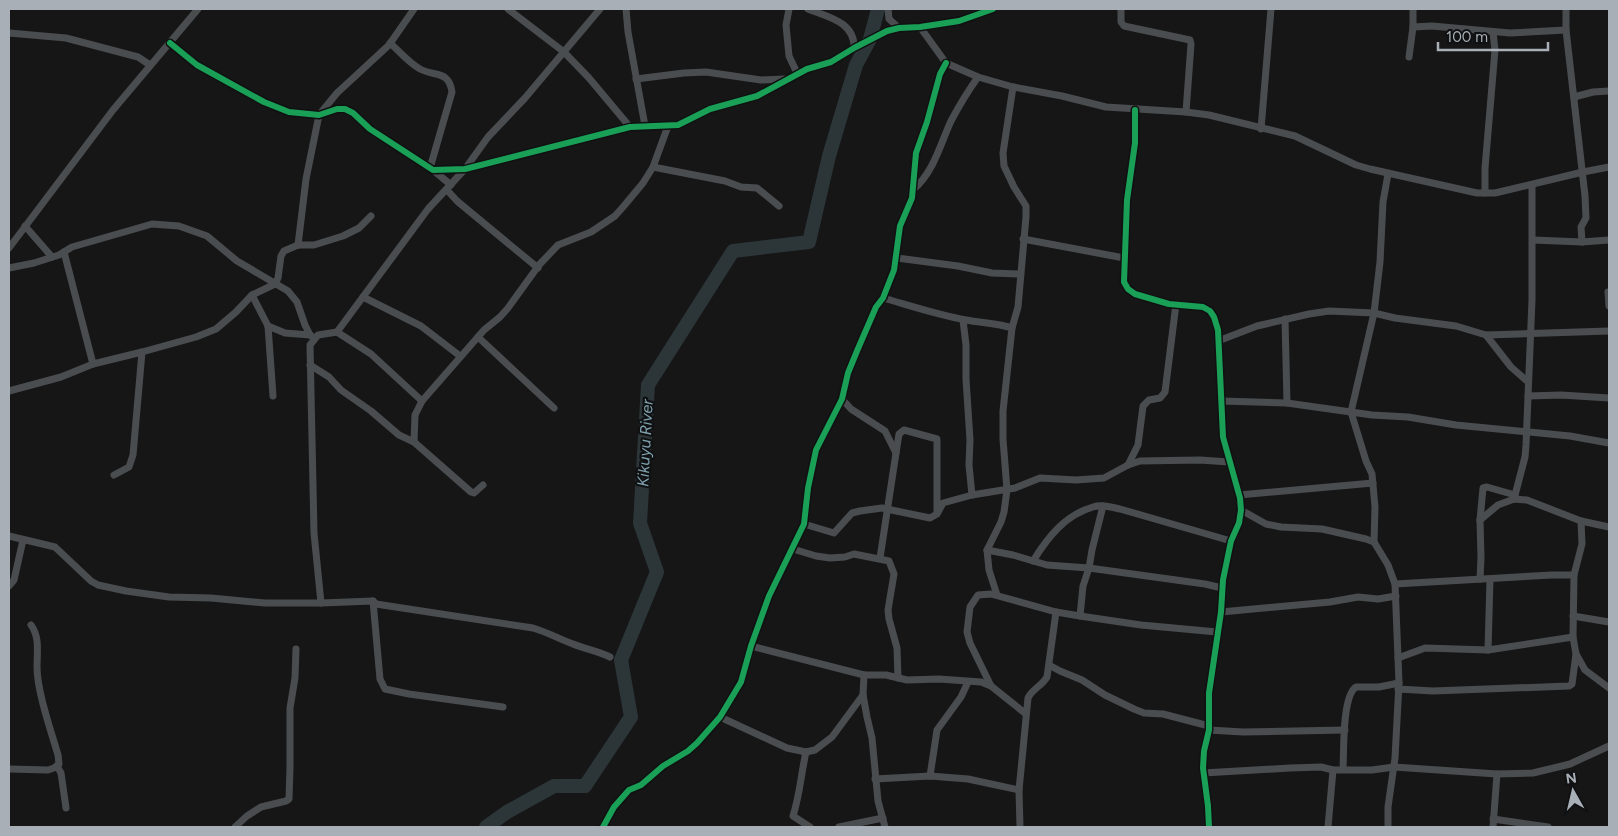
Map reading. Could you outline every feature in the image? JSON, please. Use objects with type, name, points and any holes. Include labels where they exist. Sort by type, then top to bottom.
[{"type":"street","points":[[9,248],[113,110],[198,9]]},
{"type":"street","points":[[298,245],[306,179],[319,115],[337,93],[390,43],[414,9]]},
{"type":"street","points":[[508,9],[564,52],[589,78],[630,127]]},
{"type":"street","points":[[337,332],[428,209],[465,169],[488,137],[526,98],[600,9]]},
{"type":"street","points":[[626,9],[645,126]]},
{"type":"street","points":[[789,9],[786,24],[789,56],[798,73]]},
{"type":"street","points":[[808,9],[846,27],[854,36],[854,48]]},
{"type":"street","points":[[888,9],[889,19],[898,28]]},
{"type":"street","points":[[432,169],[465,169],[630,127],[668,126],[685,122],[710,109],[757,96],[798,73],[831,62],[887,31],[959,21],[993,9]]},
{"type":"street","points":[[1121,9],[1121,22],[1124,26],[1190,40],[1186,112]]},
{"type":"street","points":[[1261,129],[1271,9]]},
{"type":"street","points":[[1409,57],[1413,9]]},
{"type":"street","points":[[1566,9],[1566,30],[1583,172],[1586,218],[1581,227],[1582,242]]},
{"type":"street","points":[[1413,27],[1432,26],[1510,33],[1566,30]]},
{"type":"street","points":[[920,27],[946,63],[978,77],[1012,87],[1062,96],[1098,106],[1186,112],[1295,136],[1356,165],[1388,174],[1485,193],[1609,168]]},
{"type":"street","points":[[1485,193],[1485,168],[1495,50],[1493,32]]},
{"type":"street","points":[[9,33],[66,38],[138,57],[150,65]]},
{"type":"street","points":[[170,43],[197,65],[264,102],[289,112],[319,115],[337,109],[345,109],[353,113],[370,129],[432,169],[449,187],[457,201],[538,268]]},
{"type":"street","points":[[390,43],[420,69],[443,76],[450,83],[452,92],[432,169]]},
{"type":"street","points":[[604,827],[614,807],[629,790],[641,785],[663,766],[688,751],[720,718],[741,682],[751,646],[770,596],[804,524],[808,488],[816,450],[842,399],[848,373],[894,270],[900,226],[914,189],[916,152],[927,122],[940,74],[946,63]]},
{"type":"street","points":[[636,79],[706,72],[753,79],[786,79]]},
{"type":"street","points":[[914,189],[922,182],[929,171],[952,120],[967,92],[978,77]]},
{"type":"street","points":[[997,595],[989,570],[987,550],[1001,522],[1007,490],[1003,411],[1012,328],[1018,307],[1026,216],[1026,206],[1004,166],[1012,87]]},
{"type":"street","points":[[1574,97],[1594,92],[1609,91]]},
{"type":"street","points":[[1135,110],[1135,143],[1128,200],[1124,282],[1128,289],[1135,294],[1210,311],[1217,324],[1222,431],[1241,510],[1240,523],[1231,540],[1222,588],[1221,612],[1209,693],[1209,728],[1204,751],[1203,773],[1209,827]]},
{"type":"street","points":[[414,442],[414,415],[422,401],[484,330],[504,313],[558,245],[591,232],[615,216],[643,183],[653,167],[668,126]]},
{"type":"street","points":[[653,167],[724,181],[741,187],[757,188],[779,206]]},
{"type":"street","points":[[1388,174],[1383,202],[1380,262],[1374,313],[1351,412],[1366,461],[1372,474],[1375,507],[1374,542],[1388,566],[1395,584],[1398,686],[1394,767],[1388,807],[1388,827]]},
{"type":"street","points":[[1480,520],[1498,505],[1514,497],[1525,457],[1531,334],[1532,185]]},
{"type":"street","points":[[9,391],[61,377],[93,364],[196,337],[216,329],[252,295],[275,284],[278,278],[281,256],[284,251],[298,245],[314,244],[344,236],[359,228],[372,216]]},
{"type":"street","points":[[9,268],[30,264],[52,257],[72,247],[152,224],[179,226],[207,236],[237,261],[293,296],[312,337],[310,365],[314,533],[321,603]]},
{"type":"street","points":[[25,226],[52,257]]},
{"type":"street","points":[[1023,239],[1124,258]]},
{"type":"street","points":[[1532,240],[1582,242],[1609,240]]},
{"type":"street","points":[[64,252],[93,364]]},
{"type":"street","points":[[897,258],[958,266],[992,273],[1020,274]]},
{"type":"street","points":[[1608,292],[1609,306]]},
{"type":"street","points":[[252,295],[268,326],[273,396]]},
{"type":"street","points":[[362,297],[421,326],[460,356]]},
{"type":"street","points":[[883,298],[962,320],[997,323],[1012,328]]},
{"type":"street","points":[[1128,464],[1138,445],[1143,406],[1149,400],[1160,398],[1165,392],[1176,304]]},
{"type":"street","points":[[1218,341],[1257,326],[1329,311],[1374,313],[1394,318],[1456,326],[1486,335],[1609,331]]},
{"type":"street","points":[[1285,319],[1287,403]]},
{"type":"street","points":[[962,320],[966,345],[970,440],[969,465],[972,495]]},
{"type":"street","points":[[268,326],[285,333],[312,337],[337,332],[371,354],[422,401]]},
{"type":"street","points":[[1486,335],[1512,367],[1528,382]]},
{"type":"street","points":[[478,337],[554,408]]},
{"type":"street","points":[[114,475],[129,467],[133,455],[142,352]]},
{"type":"street","points":[[310,365],[328,377],[341,390],[371,411],[399,435],[414,442],[471,492],[474,493],[483,485]]},
{"type":"street","points":[[1528,396],[1561,395],[1609,398]]},
{"type":"street","points":[[842,399],[851,409],[885,431],[896,453]]},
{"type":"street","points":[[1221,401],[1287,403],[1351,412],[1408,417],[1456,425],[1570,436],[1609,444]]},
{"type":"street","points":[[880,558],[899,434],[904,430],[937,439],[937,514]]},
{"type":"street","points":[[804,524],[834,533],[852,513],[882,508],[930,518],[937,514],[943,503],[972,495],[1025,486],[1040,478],[1076,480],[1104,478],[1128,464],[1140,461],[1200,460],[1229,462]]},
{"type":"street","points":[[1238,495],[1373,483]]},
{"type":"street","points":[[1480,579],[1480,520],[1483,488],[1485,487],[1527,500],[1581,521],[1609,527]]},
{"type":"street","points":[[1033,561],[1058,526],[1067,519],[1093,507],[1103,506],[1120,509],[1231,540]]},
{"type":"street","points":[[1080,616],[1083,586],[1103,506]]},
{"type":"street","points":[[1241,510],[1266,524],[1281,527],[1322,529],[1374,542]]},
{"type":"street","points":[[1344,769],[1348,702],[1355,687],[1398,686],[1433,691],[1562,687],[1572,684],[1576,654],[1572,616],[1574,575],[1582,544],[1581,521]]},
{"type":"street","points":[[9,536],[55,547],[91,580],[107,587],[169,597],[211,598],[265,603],[373,601],[376,604],[546,631],[573,644],[610,657]]},
{"type":"street","points":[[9,586],[14,580],[23,540]]},
{"type":"street","points":[[793,549],[830,558],[854,554],[890,561],[894,574],[888,619],[897,648],[898,678]]},
{"type":"street","points":[[987,550],[1047,565],[1089,568],[1222,588]]},
{"type":"street","points":[[1395,584],[1574,575]]},
{"type":"street","points":[[1488,650],[1490,579]]},
{"type":"street","points":[[991,686],[970,643],[967,632],[970,607],[974,599],[984,594],[997,595],[1056,612],[1080,616],[1141,625],[1217,632]]},
{"type":"street","points":[[1221,612],[1330,602],[1358,597],[1378,599],[1396,596]]},
{"type":"street","points":[[373,601],[380,679],[385,689],[503,707]]},
{"type":"street","points":[[1020,827],[1019,790],[1029,695],[1047,677],[1056,612]]},
{"type":"street","points":[[1572,616],[1609,622]]},
{"type":"street","points":[[31,625],[35,630],[37,639],[38,677],[58,755],[58,766],[61,773],[66,808]]},
{"type":"street","points":[[1398,658],[1425,648],[1488,650],[1573,637]]},
{"type":"street","points":[[751,646],[864,675],[886,675],[906,680],[939,679],[980,682],[991,686],[1026,714]]},
{"type":"street","points":[[235,827],[256,810],[289,799],[290,708],[295,678],[296,649]]},
{"type":"street","points":[[1576,654],[1585,670],[1609,688]]},
{"type":"street","points":[[1049,665],[1082,680],[1104,695],[1134,709],[1163,714],[1209,728],[1243,732],[1345,730]]},
{"type":"street","points":[[864,675],[863,694],[866,718],[872,738],[878,801],[885,827]]},
{"type":"street","points":[[930,776],[937,730],[961,697],[968,682]]},
{"type":"street","points":[[720,718],[787,748],[806,752],[815,750],[832,737],[863,694]]},
{"type":"street","points":[[1203,773],[1321,767],[1333,770],[1372,770],[1394,767],[1498,774],[1533,773],[1570,764],[1609,746]]},
{"type":"street","points":[[806,752],[800,777],[799,795],[793,816],[810,827]]},
{"type":"street","points":[[9,769],[48,770],[58,766]]},
{"type":"street","points":[[1328,827],[1333,770]]},
{"type":"street","points":[[1493,827],[1498,774]]},
{"type":"street","points":[[875,779],[930,776],[968,779],[1019,790]]},
{"type":"street","points":[[838,827],[883,818]]},
{"type":"street","points":[[1493,819],[1548,827]]},
{"type":"waterway","name":"Kikuyu River","points":[[486,827],[507,812],[554,786],[585,786],[631,717],[621,660],[657,572],[640,523],[648,385],[733,251],[809,242],[829,156],[856,65],[870,39],[878,9]]},
{"type":"cycle path","points":[[170,43],[197,65],[264,102],[289,112],[319,115],[337,109],[345,109],[353,113],[370,129],[433,170],[465,169],[630,127],[678,125],[710,109],[757,96],[807,69],[831,62],[887,31],[959,21],[993,9]]},
{"type":"cycle path","points":[[603,827],[614,807],[629,790],[641,785],[663,766],[688,751],[697,743],[720,717],[741,682],[751,646],[769,596],[804,524],[808,488],[816,450],[842,399],[848,373],[894,270],[900,226],[912,198],[916,153],[927,122],[940,74],[946,63]]},
{"type":"cycle path","points":[[1135,110],[1135,143],[1127,200],[1124,282],[1128,289],[1135,294],[1169,304],[1203,307],[1210,311],[1214,317],[1218,330],[1223,437],[1240,498],[1239,523],[1231,541],[1223,580],[1221,612],[1209,693],[1209,730],[1204,751],[1203,768],[1209,827]]}]
